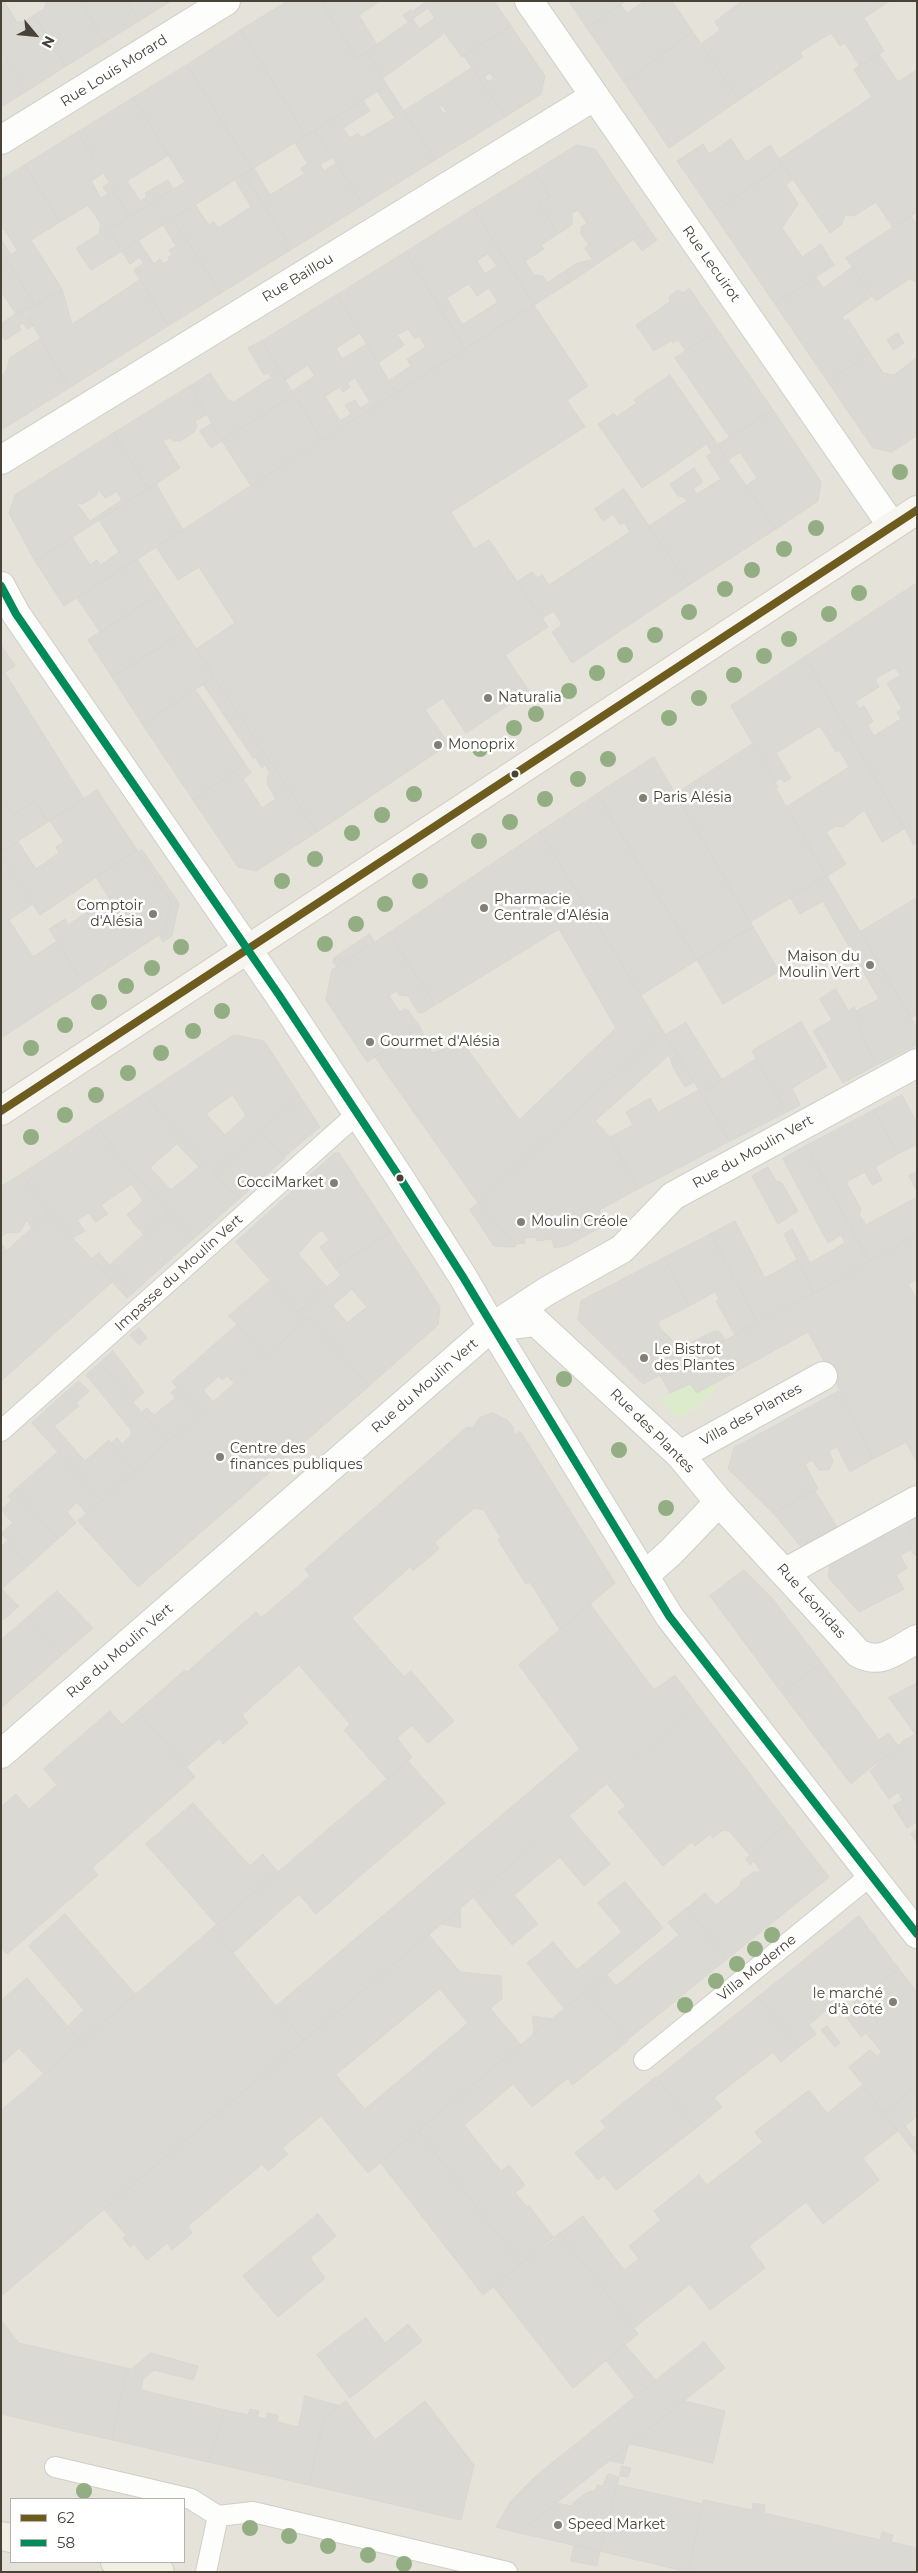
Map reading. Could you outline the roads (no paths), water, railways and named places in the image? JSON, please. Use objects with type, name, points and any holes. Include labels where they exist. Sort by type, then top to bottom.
[{"type":"main road","points":[[1,1111],[917,510]]},
{"type":"street","name":"Rue Louis Morard","points":[[1,140],[226,1]]},
{"type":"street","name":"Rue Lecuirot","points":[[529,1],[892,526]]},
{"type":"street","name":"Rue Baillou","points":[[1,460],[595,96]]},
{"type":"street","points":[[1,586],[22,622],[248,949],[464,1277],[492,1327],[669,1616],[917,1934]]},
{"type":"street","name":"Rue du Moulin Vert","points":[[1,1754],[492,1327],[547,1291],[622,1249],[673,1196],[917,1063]]},
{"type":"street","name":"Rue des Plantes","points":[[492,1327],[536,1322],[680,1455],[719,1502]]},
{"type":"street","name":"Villa des Plantes","points":[[680,1455],[823,1376]]},
{"type":"street","points":[[786,1572],[917,1500]]},
{"type":"street","points":[[644,1576],[671,1552],[719,1502]]},
{"type":"street","name":"Rue Léonidas","points":[[719,1502],[786,1572],[858,1653],[869,1659],[884,1657],[917,1638]]},
{"type":"lane","name":"Impasse du Moulin Vert","points":[[1,1431],[357,1114]]},
{"type":"lane","name":"Villa Moderne","points":[[644,2060],[870,1876]]},
{"type":"lane","points":[[55,2467],[191,2499],[218,2516],[253,2512],[506,2572]]},
{"type":"lane","points":[[206,2572],[218,2516]]},
{"type":"place","name":"Naturalia","points":[[488,698]]},
{"type":"place","name":"Monoprix","points":[[438,745]]},
{"type":"place","name":"Paris Alésia","points":[[643,798]]},
{"type":"place","name":"Pharmacie Centrale d'Alésia","points":[[484,908]]},
{"type":"place","name":"Comptoir d'Alésia","points":[[153,914]]},
{"type":"place","name":"Maison du Moulin Vert","points":[[870,965]]},
{"type":"place","name":"Gourmet d'Alésia","points":[[370,1042]]},
{"type":"place","name":"CocciMarket","points":[[334,1183]]},
{"type":"place","name":"Moulin Créole","points":[[521,1222]]},
{"type":"place","name":"Le Bistrot des Plantes","points":[[644,1358]]},
{"type":"place","name":"Centre des finances publiques","points":[[220,1457]]},
{"type":"place","name":"le marché d'à côté","points":[[893,2002]]},
{"type":"place","name":"Speed Market","points":[[558,2525]]}]
